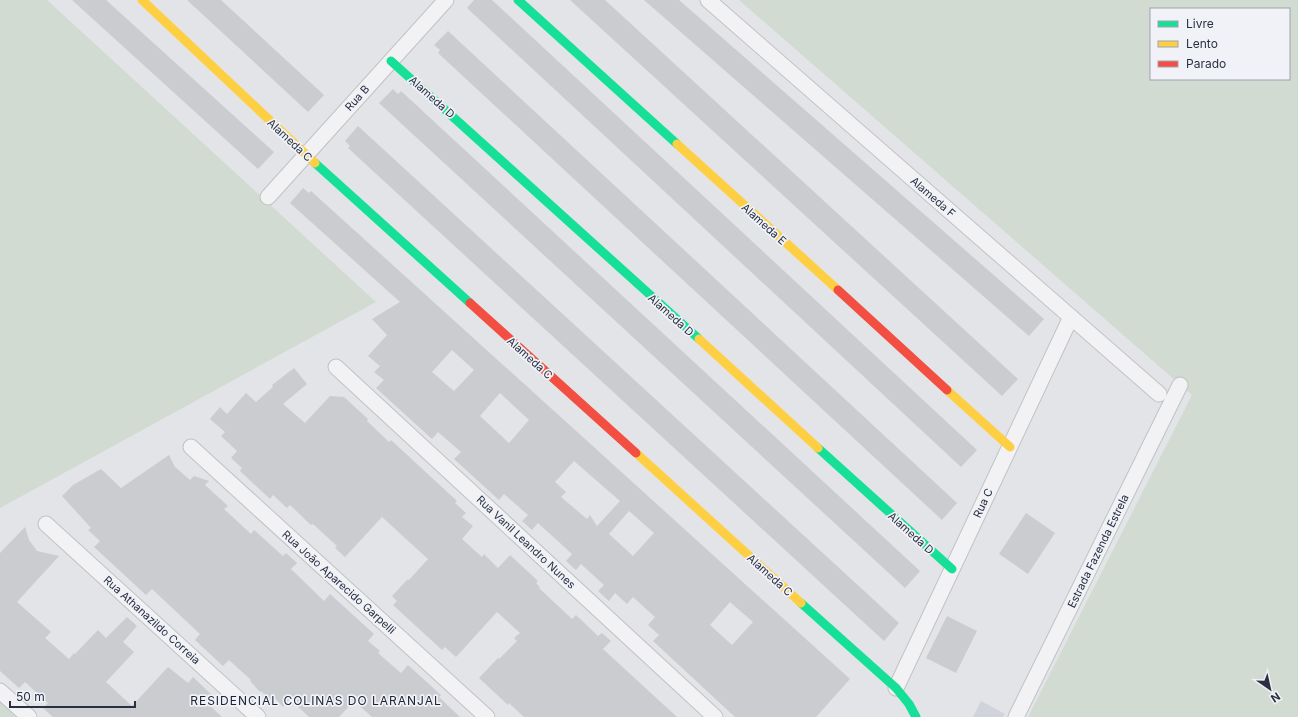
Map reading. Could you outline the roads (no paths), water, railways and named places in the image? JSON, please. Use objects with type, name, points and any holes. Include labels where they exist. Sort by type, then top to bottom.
[{"type":"street","name":"Alameda C","points":[[142,0],[306,155],[896,688],[909,704],[916,717]]},
{"type":"street","name":"Rua B","points":[[268,197],[446,0]]},
{"type":"street","name":"Alameda E","points":[[518,0],[1010,447]]},
{"type":"street","name":"Alameda F","points":[[708,0],[1159,394]]},
{"type":"street","name":"Alameda D","points":[[391,61],[952,569]]},
{"type":"street","name":"Rua C","points":[[896,688],[1071,317]]},
{"type":"street","name":"Rua Vanil Leandro Nunes","points":[[336,367],[716,717]]},
{"type":"street","name":"Estrada Fazenda Estrela","points":[[1016,717],[1180,385]]},
{"type":"street","name":"Rua João Aparecido Garpelli","points":[[191,446],[487,717]]},
{"type":"street","name":"Rua Athanazildo Correia","points":[[46,524],[258,717]]},
{"type":"street","points":[[0,691],[29,717]]},
{"type":"district","name":"RESIDENCIAL COLINAS DO LARANJAL","points":[[316,700]]}]
